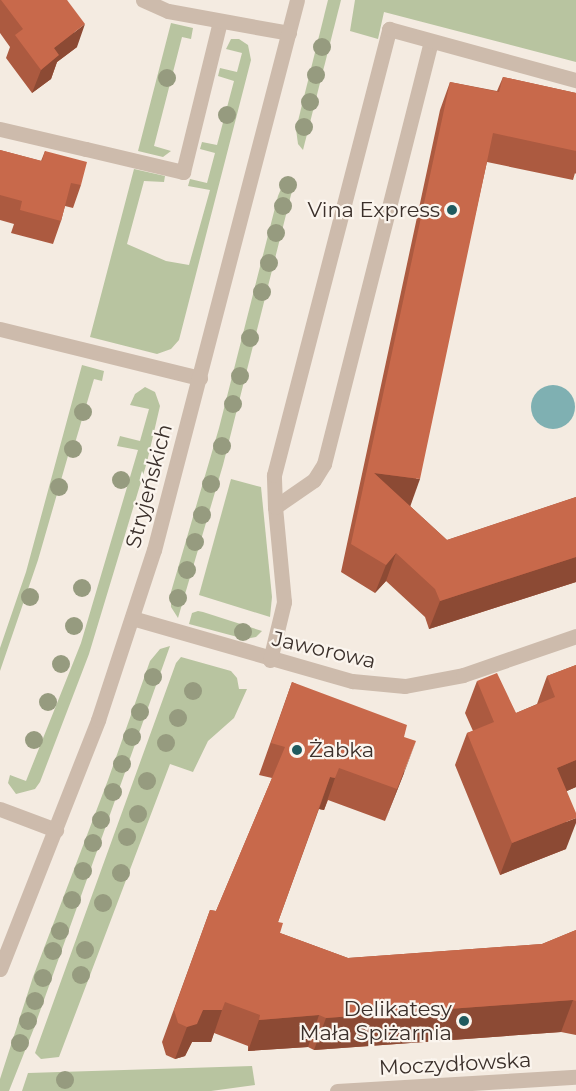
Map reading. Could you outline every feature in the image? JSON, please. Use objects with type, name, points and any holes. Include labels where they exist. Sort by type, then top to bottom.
[{"type":"street","points":[[143,0],[168,11],[289,33]]},
{"type":"street","name":"Stryjeńskich","points":[[0,969],[98,720],[132,618],[171,490],[297,0]]},
{"type":"street","points":[[0,129],[183,172],[220,21]]},
{"type":"street","points":[[270,660],[284,603],[274,507],[274,475],[388,29],[576,80]]},
{"type":"street","points":[[274,507],[314,480],[324,464],[431,41]]},
{"type":"street","points":[[0,329],[200,378]]},
{"type":"street","name":"Jaworowa","points":[[132,618],[270,660],[352,681],[412,685],[463,675],[576,636]]},
{"type":"street","points":[[0,809],[56,830]]},
{"type":"street","name":"Moczydłowska","points":[[337,1091],[572,1082]]},
{"type":"green space","points":[[328,0],[341,0],[303,150],[298,144],[296,129]]},
{"type":"green space","points":[[355,0],[576,0],[576,62],[384,12],[378,39],[350,31]]},
{"type":"green space","points":[[171,23],[193,28],[191,39],[182,37],[154,146],[171,151],[163,157],[138,151]]},
{"type":"green space","points":[[231,39],[239,39],[248,45],[251,60],[179,340],[171,349],[157,354],[90,337],[134,169],[165,176],[164,182],[144,181],[127,244],[166,261],[189,265],[210,190],[188,186],[190,179],[207,183],[215,153],[200,149],[202,142],[217,145],[234,81],[218,76],[220,68],[237,72],[242,53],[226,49]]},
{"type":"green space","points":[[295,179],[223,465],[178,618],[171,607],[171,592],[219,428],[278,196],[283,184]]},
{"type":"green space","points":[[82,365],[104,371],[102,381],[94,379],[75,443],[72,442],[38,560],[0,671],[0,648],[26,572]]},
{"type":"green space","points":[[145,387],[155,392],[160,406],[147,462],[89,654],[40,782],[35,789],[16,794],[8,783],[10,775],[26,781],[81,643],[138,450],[117,446],[120,436],[140,441],[149,409],[130,405],[135,394]]},
{"type":"green space","points":[[231,479],[261,487],[272,597],[270,617],[199,595]]},
{"type":"green space","points":[[198,611],[262,631],[256,637],[245,639],[189,624],[192,613]]},
{"type":"green space","points":[[170,646],[34,1028],[9,1091],[0,1091],[0,1079],[33,977],[108,780],[150,661],[160,649]]},
{"type":"green space","points":[[181,657],[231,671],[237,678],[239,689],[247,689],[234,718],[208,741],[193,772],[170,764],[59,1057],[41,1059],[35,1053],[176,663]]},
{"type":"green space","points":[[252,1066],[255,1085],[211,1091],[22,1091],[28,1073]]},
{"type":"water","points":[[553,385],[569,391],[575,407],[569,423],[553,429],[537,423],[531,407],[537,391]]},
{"type":"building","points":[[1,0],[67,0],[85,24],[54,48],[59,55],[41,70],[15,35],[23,29]]},
{"type":"building","points":[[503,77],[576,93],[576,151],[493,133],[420,479],[374,473],[447,540],[576,497],[576,557],[440,601],[435,589],[396,553],[386,565],[351,544],[450,82],[499,92]]},
{"type":"building","points":[[0,150],[42,161],[45,151],[87,162],[81,185],[71,183],[61,221],[20,210],[22,201],[0,195]]},
{"type":"building","points":[[576,665],[576,760],[557,768],[576,818],[512,843],[467,733],[494,722],[477,681],[497,673],[516,713],[555,697],[547,676]]},
{"type":"building","points":[[292,682],[407,725],[404,737],[416,741],[397,789],[339,768],[335,778],[330,777],[278,922],[283,923],[280,933],[348,958],[542,944],[576,930],[576,1001],[326,1018],[319,1015],[259,1020],[260,1015],[225,1002],[222,1010],[203,1010],[197,1024],[187,1027],[178,1023],[174,1010],[210,910],[216,911],[285,747],[271,743]]},
{"type":"place","name":"Vina Express","points":[[452,210]]},
{"type":"place","name":"Żabka","points":[[297,750]]},
{"type":"place","name":"Delikatesy Mała Spiżarnia","points":[[464,1021]]}]
